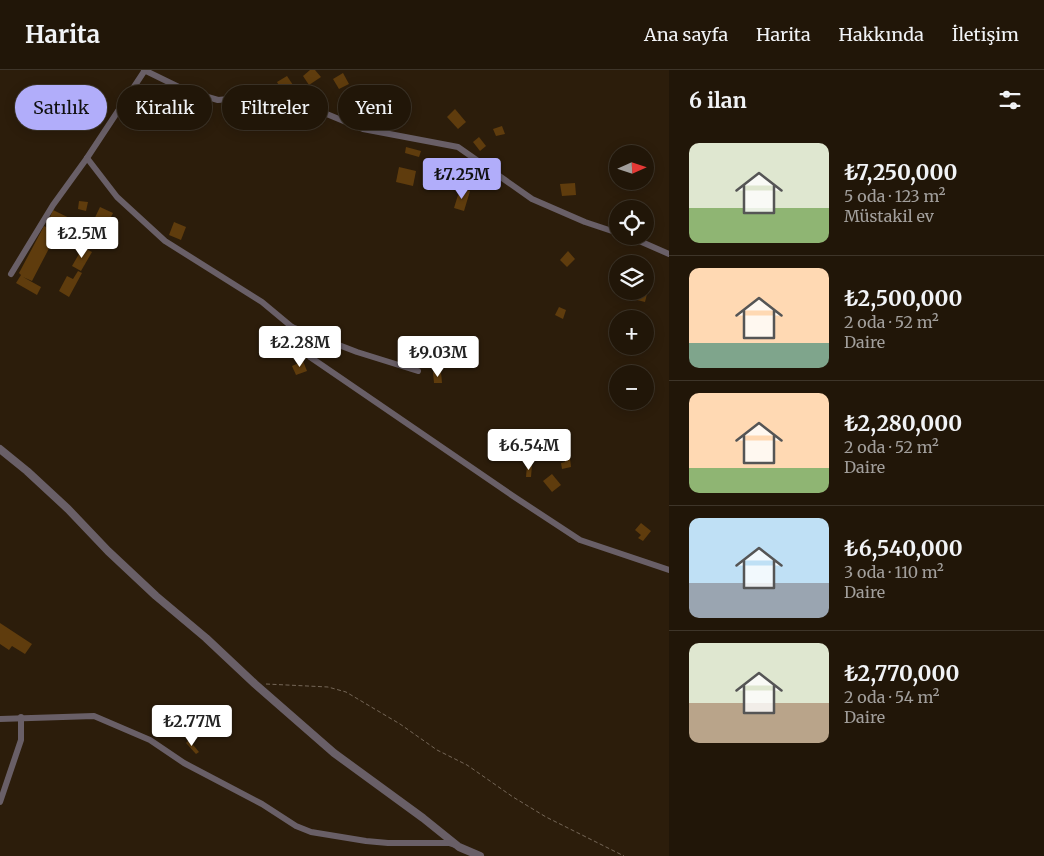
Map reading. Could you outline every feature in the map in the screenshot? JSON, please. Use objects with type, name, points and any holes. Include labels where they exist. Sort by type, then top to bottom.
[{"type":"street","points":[[11,274],[53,205],[87,158],[144,70],[187,91],[218,100],[263,96],[317,110],[363,129],[458,147],[532,199],[585,222],[609,230]]},
{"type":"street","points":[[87,158],[118,197],[166,241],[262,302],[292,327],[356,352],[418,371]]},
{"type":"street","points":[[648,245],[669,254]]},
{"type":"street","points":[[292,327],[310,357],[580,540],[669,570]]},
{"type":"street","points":[[0,450],[27,471],[156,596],[206,638],[334,753],[423,818],[459,847]]},
{"type":"street","points":[[0,718],[94,716],[150,740],[184,763],[262,804],[296,826],[311,832],[388,843],[449,843],[480,856]]},
{"type":"street","points":[[0,802],[22,740],[22,717]]},
{"type":"path","points":[[255,684],[328,687],[346,692],[400,724],[437,750],[467,765],[546,817],[624,856]]},
{"type":"building","points":[[310,70],[315,70],[321,77],[309,85],[303,76]]},
{"type":"building","points":[[343,73],[349,84],[338,85],[338,87],[333,79]]},
{"type":"building","points":[[287,76],[293,85],[279,85],[277,82]]},
{"type":"building","points":[[455,109],[466,122],[458,129],[447,117]]},
{"type":"building","points":[[502,126],[505,134],[496,136],[493,129]]},
{"type":"building","points":[[479,137],[486,146],[480,151],[473,142]]},
{"type":"building","points":[[406,147],[421,151],[419,157],[405,153]]},
{"type":"building","points":[[399,167],[416,171],[413,186],[396,182]]},
{"type":"building","points":[[575,183],[576,195],[562,196],[560,184]]},
{"type":"building","points":[[462,189],[470,191],[464,211],[454,208]]},
{"type":"building","points":[[79,201],[88,202],[86,211],[78,209]]},
{"type":"building","points":[[100,207],[113,213],[97,245],[48,222],[53,210],[90,228]]},
{"type":"building","points":[[174,222],[186,227],[181,240],[169,235]]},
{"type":"building","points":[[44,226],[57,233],[32,281],[23,277],[41,287],[37,295],[16,283],[21,275],[19,273]]},
{"type":"building","points":[[83,247],[92,252],[81,271],[72,266]]},
{"type":"building","points":[[568,251],[575,259],[567,267],[560,260]]},
{"type":"building","points":[[78,271],[82,273],[69,297],[59,291],[67,276],[73,279]]},
{"type":"building","points":[[559,307],[566,310],[563,319],[555,315]]},
{"type":"building","points":[[303,361],[307,371],[296,375],[292,366]]},
{"type":"building","points":[[433,372],[441,372],[442,383],[434,383]]},
{"type":"building","points":[[570,458],[571,467],[562,469],[561,463],[565,462],[565,459]]},
{"type":"building","points":[[527,465],[532,465],[531,477],[526,477]]},
{"type":"building","points":[[552,474],[561,485],[552,492],[543,481]]},
{"type":"building","points":[[641,523],[651,531],[643,541],[638,538],[641,535],[635,530]]},
{"type":"building","points":[[0,623],[32,644],[25,654],[12,646],[9,650],[0,644]]},
{"type":"building","points":[[168,721],[178,727],[175,732],[165,725]]},
{"type":"building","points":[[189,740],[199,752],[196,754],[186,743]]}]
